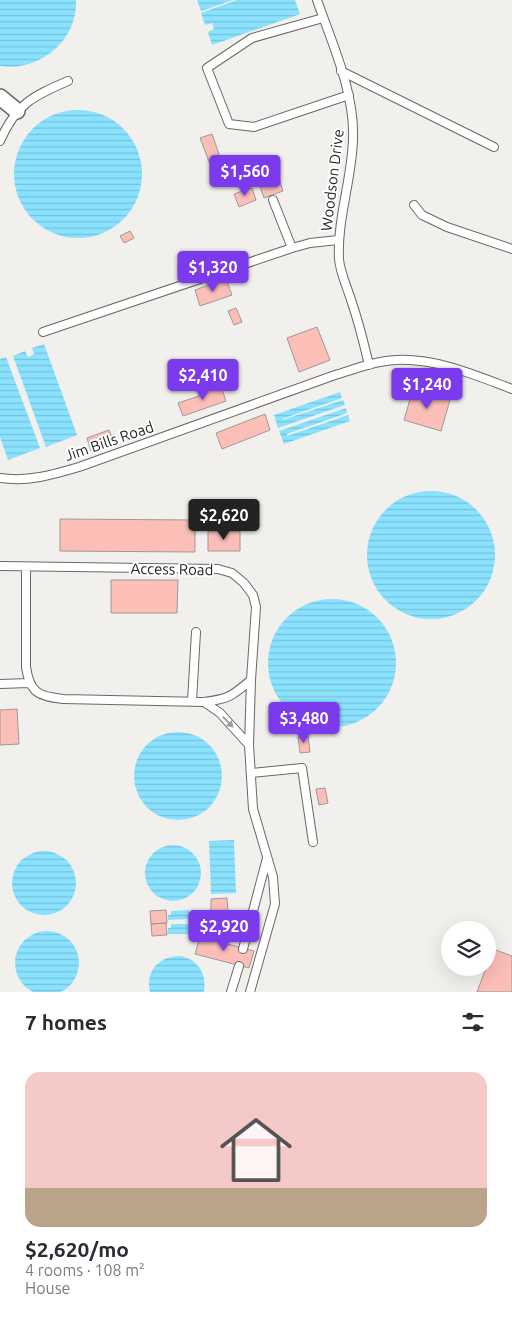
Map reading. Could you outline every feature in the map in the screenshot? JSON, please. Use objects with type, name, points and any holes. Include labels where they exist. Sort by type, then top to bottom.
[{"type":"street","points":[[0,97],[17,111]]},
{"type":"lane","name":"Woodson Drive","points":[[317,0],[349,95],[353,138],[348,189],[338,240],[339,262],[359,324],[369,365]]},
{"type":"lane","points":[[323,18],[252,38],[206,68],[229,124],[254,127],[349,95]]},
{"type":"lane","points":[[341,71],[494,147]]},
{"type":"lane","points":[[0,141],[6,127],[17,111],[30,99],[68,81]]},
{"type":"lane","points":[[273,200],[292,248]]},
{"type":"lane","points":[[414,205],[422,215],[447,227],[512,249]]},
{"type":"lane","points":[[42,332],[292,248],[310,243],[338,240]]},
{"type":"lane","name":"Jim Bills Road","points":[[0,478],[25,479],[44,477],[79,467],[335,375],[395,360],[420,361],[448,366],[512,388]]},
{"type":"lane","name":"Access Road","points":[[0,566],[218,570],[232,573],[253,595],[256,607],[249,745],[253,809],[273,877],[275,904],[250,992]]},
{"type":"lane","points":[[26,567],[26,667],[29,683],[43,696],[62,699],[204,702],[224,699],[237,692],[251,680]]},
{"type":"lane","points":[[192,701],[196,632]]},
{"type":"lane","points":[[0,684],[29,683]]},
{"type":"lane","points":[[204,702],[220,713],[249,745]]},
{"type":"lane","points":[[251,773],[302,768],[313,842]]},
{"type":"lane","points":[[243,948],[267,858]]},
{"type":"lane","points":[[232,992],[239,966]]},
{"type":"water","points":[[0,0],[76,0],[75,15],[63,40],[42,59],[15,67],[0,66]]},
{"type":"water","points":[[197,0],[233,0],[201,11]]},
{"type":"water","points":[[237,0],[295,0],[300,14],[212,45],[208,32],[214,29],[212,23],[205,25],[201,13]]},
{"type":"water","points":[[78,110],[91,111],[103,115],[123,129],[137,149],[141,161],[141,187],[137,199],[123,219],[103,233],[91,237],[78,238],[65,237],[53,233],[33,219],[19,199],[15,187],[14,174],[15,161],[19,149],[33,129],[53,115],[65,111]]},
{"type":"water","points":[[44,344],[77,435],[46,447],[13,356],[25,351],[28,357],[34,354],[32,348]]},
{"type":"water","points":[[6,357],[40,448],[8,460],[0,437],[0,359]]},
{"type":"water","points":[[340,392],[342,398],[282,420],[343,400],[345,405],[278,428],[274,415]]},
{"type":"water","points":[[346,408],[347,413],[287,434],[287,436],[348,415],[350,421],[284,444],[279,431]]},
{"type":"water","points":[[431,491],[444,492],[456,496],[476,510],[490,530],[494,542],[494,568],[490,580],[476,600],[456,614],[444,618],[431,619],[418,618],[406,614],[386,600],[372,580],[368,568],[367,555],[368,542],[372,530],[386,510],[406,496],[418,492]]},
{"type":"water","points":[[332,599],[345,600],[357,604],[377,618],[391,638],[395,650],[395,676],[391,688],[377,708],[357,722],[345,726],[332,727],[319,726],[307,722],[287,708],[273,688],[269,676],[268,663],[269,650],[273,638],[287,618],[307,604],[319,600]]},
{"type":"water","points":[[178,732],[195,736],[209,745],[218,759],[222,776],[218,793],[209,807],[195,816],[178,820],[161,816],[147,807],[138,793],[134,776],[138,759],[147,745],[161,736]]},
{"type":"water","points":[[234,840],[236,893],[211,894],[209,841]]},
{"type":"water","points":[[167,845],[179,845],[189,849],[197,857],[201,873],[197,889],[189,897],[179,901],[167,901],[157,897],[149,889],[145,879],[145,867],[149,857],[157,849]]},
{"type":"water","points":[[44,851],[56,853],[67,860],[74,871],[76,883],[74,895],[67,906],[56,913],[44,915],[32,913],[21,906],[14,895],[12,883],[14,871],[21,860],[32,853]]},
{"type":"water","points":[[189,910],[189,914],[192,914],[193,917],[189,917],[189,919],[168,920],[168,915],[171,915],[171,911]]},
{"type":"water","points":[[171,924],[190,924],[193,930],[190,930],[190,934],[168,934],[168,928],[171,928]]},
{"type":"water","points":[[47,931],[65,937],[73,945],[78,957],[78,969],[73,981],[59,992],[35,992],[29,989],[21,981],[15,963],[21,945],[29,937]]},
{"type":"water","points":[[180,956],[192,960],[200,968],[205,985],[204,992],[150,992],[150,978],[155,966],[166,959]]},
{"type":"building","points":[[212,134],[221,160],[210,164],[200,138]]},
{"type":"building","points":[[274,165],[283,191],[264,198],[255,172]]},
{"type":"building","points":[[252,188],[256,200],[239,207],[234,194]]},
{"type":"building","points":[[130,231],[134,238],[124,243],[120,236]]},
{"type":"building","points":[[226,279],[232,295],[200,306],[195,290]]},
{"type":"building","points":[[236,308],[242,322],[234,325],[228,311]]},
{"type":"building","points":[[317,327],[330,360],[299,372],[287,338]]},
{"type":"building","points":[[221,386],[226,401],[183,416],[178,403],[208,393],[207,390]]},
{"type":"building","points":[[413,389],[450,400],[441,431],[404,420]]},
{"type":"building","points":[[265,414],[270,430],[222,449],[216,433]]},
{"type":"building","points":[[109,430],[114,443],[91,451],[87,438]]},
{"type":"building","points":[[60,519],[195,520],[195,552],[60,551]]},
{"type":"building","points":[[208,531],[240,531],[240,551],[208,551]]},
{"type":"building","points":[[111,580],[178,580],[177,613],[111,613]]},
{"type":"building","points":[[17,709],[19,744],[0,745],[0,710]]},
{"type":"building","points":[[308,736],[310,752],[300,753],[298,737]]},
{"type":"building","points":[[325,788],[328,803],[319,805],[316,789]]},
{"type":"building","points":[[227,898],[228,914],[211,915],[211,899]]},
{"type":"building","points":[[166,910],[167,923],[151,924],[150,911]]},
{"type":"building","points":[[166,923],[167,935],[152,936],[151,924]]},
{"type":"building","points":[[200,937],[254,951],[249,968],[195,954]]},
{"type":"building","points":[[496,950],[512,956],[512,992],[477,992],[483,976],[496,976]]}]
